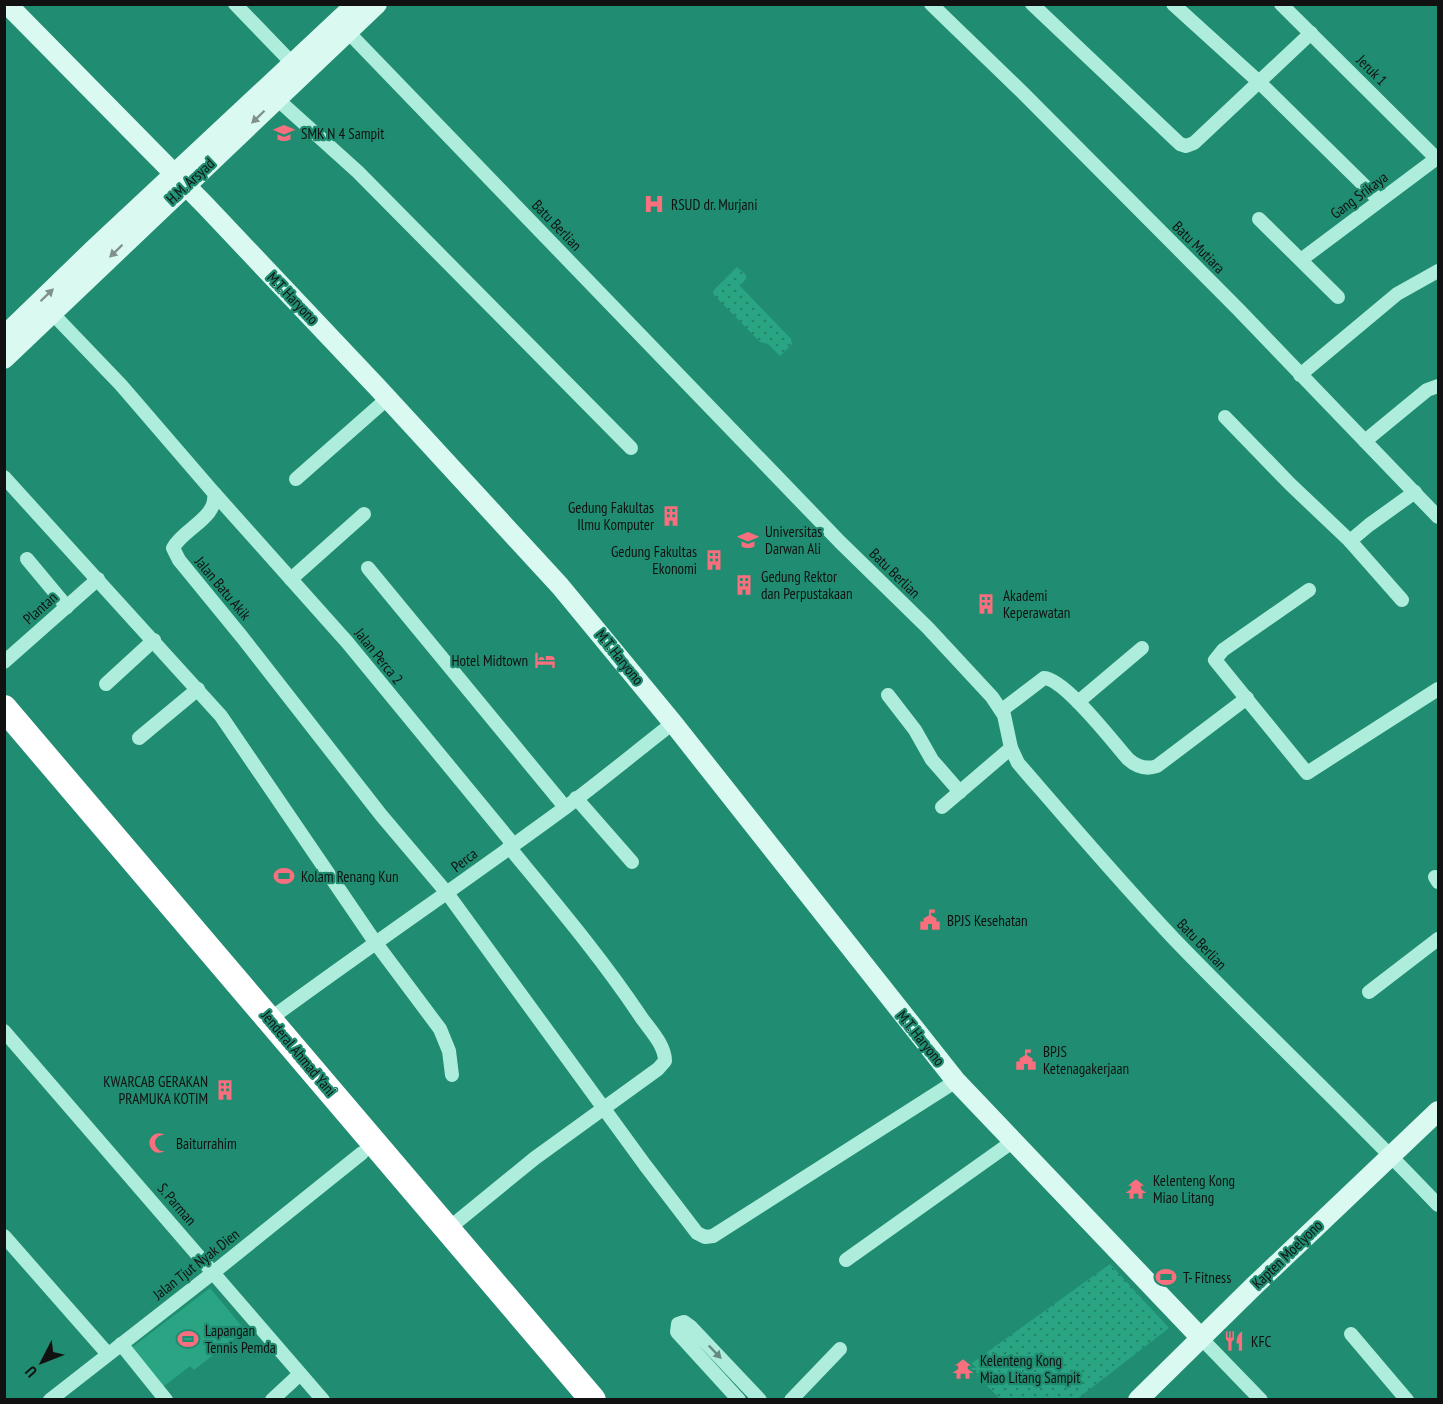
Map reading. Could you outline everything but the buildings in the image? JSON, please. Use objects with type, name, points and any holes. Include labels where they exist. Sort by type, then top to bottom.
[{"type":"highway","name":"Jenderal Ahmad Yani","points":[[4,708],[362,1153],[571,1400]]},
{"type":"highway","name":"Jenderal Ahmad Yani","points":[[4,732],[170,914],[270,1019],[593,1400]]},
{"type":"street","name":"M.T. Haryono","points":[[7,4],[180,180],[388,398],[567,593],[673,723],[956,1082],[1200,1337]]},
{"type":"street","points":[[235,4],[293,64]]},
{"type":"street","name":"H.M. Arsyad","points":[[18,331],[52,313],[293,64],[356,4]]},
{"type":"street","name":"H.M. Arsyad","points":[[4,359],[18,331],[180,180],[277,99],[377,4]]},
{"type":"street","name":"Batu Mutiara","points":[[931,4],[1238,309],[1438,517]]},
{"type":"street","points":[[1032,4],[1180,144],[1186,146],[1194,143],[1311,33]]},
{"type":"street","points":[[1173,4],[1259,82],[1379,200]]},
{"type":"street","name":"Jeruk 1","points":[[1281,4],[1438,159]]},
{"type":"street","name":"Batu Berlian","points":[[348,32],[840,542],[928,628],[1002,710],[1011,747],[1018,763],[1168,932],[1438,1205]]},
{"type":"street","points":[[277,99],[366,180],[631,448]]},
{"type":"street","name":"Gang Srikaya","points":[[1302,259],[1379,200],[1438,159]]},
{"type":"street","points":[[1259,219],[1338,297]]},
{"type":"street","points":[[1300,375],[1397,294],[1418,280],[1438,271]]},
{"type":"street","points":[[52,313],[121,385],[214,493]]},
{"type":"street","points":[[1365,441],[1427,390],[1438,386]]},
{"type":"street","points":[[296,479],[388,398]]},
{"type":"street","points":[[1225,417],[1350,541],[1402,600]]},
{"type":"street","points":[[4,477],[221,716],[375,942],[440,1029],[449,1051],[452,1075]]},
{"type":"street","points":[[1350,541],[1414,492]]},
{"type":"street","name":"Jalan Perca 2","points":[[214,493],[347,642],[599,957],[665,1054],[665,1061],[658,1069],[604,1108]]},
{"type":"street","name":"Jalan Batu Akik","points":[[214,493],[215,500],[212,510],[176,543],[174,552],[381,815],[447,893]]},
{"type":"street","points":[[291,579],[364,514]]},
{"type":"street","points":[[27,559],[67,607]]},
{"type":"street","points":[[368,568],[571,803],[632,862]]},
{"type":"street","name":"Plantan","points":[[4,662],[98,579]]},
{"type":"street","points":[[1309,590],[1217,656],[1215,660],[1308,773],[1438,689]]},
{"type":"street","points":[[106,684],[154,640]]},
{"type":"street","points":[[1078,702],[1142,648]]},
{"type":"street","points":[[1002,710],[1044,678],[1055,681],[1078,702],[1128,759],[1134,764],[1149,769],[1157,766],[1247,698]]},
{"type":"street","points":[[139,738],[198,689]]},
{"type":"street","points":[[888,695],[915,730],[932,760],[960,792]]},
{"type":"street","name":"Perca","points":[[270,1019],[571,803],[673,723]]},
{"type":"street","points":[[942,807],[1011,747]]},
{"type":"street","points":[[447,893],[689,1225],[697,1233],[705,1236],[713,1236],[956,1082]]},
{"type":"street","points":[[1369,993],[1438,939]]},
{"type":"street","name":"S. Parman","points":[[4,1031],[323,1400]]},
{"type":"street","points":[[448,1228],[535,1158],[604,1108]]},
{"type":"street","name":"Kapten Moelyono","points":[[1138,1400],[1200,1337],[1438,1111]]},
{"type":"street","points":[[846,1260],[1012,1142]]},
{"type":"street","name":"Jalan Tjut Nyak Dien","points":[[50,1400],[362,1153]]},
{"type":"street","points":[[4,1236],[107,1353]]},
{"type":"street","points":[[739,1400],[676,1332],[678,1324],[684,1322],[691,1327],[760,1400]]},
{"type":"street","points":[[1351,1334],[1407,1400]]},
{"type":"street","points":[[1200,1337],[1261,1400]]},
{"type":"street","points":[[121,1344],[166,1400]]},
{"type":"street","points":[[791,1400],[840,1349]]},
{"type":"street","points":[[272,1400],[300,1374]]},
{"type":"green space","points":[[737,267],[746,275],[746,279],[740,286],[791,339],[792,344],[780,356],[768,344],[760,342],[714,295],[713,291]]},
{"type":"green space","points":[[1110,1264],[1169,1328],[1077,1399],[1000,1399],[968,1366]]},
{"type":"green space","name":"Lapangan Tennis Pemda","points":[[210,1288],[245,1330],[194,1370],[190,1366],[163,1387],[131,1348]]},
{"type":"place","name":"SMK N 4 Sampit","points":[[284,133]]},
{"type":"place","name":"RSUD dr. Murjani","points":[[654,204]]},
{"type":"place","name":"Gedung Fakultas Ilmu Komputer","points":[[671,516]]},
{"type":"place","name":"Universitas Darwan Ali","points":[[748,540]]},
{"type":"place","name":"Gedung Fakultas Ekonomi","points":[[714,560]]},
{"type":"place","name":"Gedung Rektor dan Perpustakaan","points":[[744,585]]},
{"type":"place","name":"Akademi Keperawatan","points":[[986,604]]},
{"type":"place","name":"Hotel Midtown","points":[[545,660]]},
{"type":"place","name":"Kolam Renang Kun","points":[[284,876]]},
{"type":"place","name":"BPJS Kesehatan","points":[[930,920]]},
{"type":"place","name":"BPJS Ketenagakerjaan","points":[[1026,1060]]},
{"type":"place","name":"KWARCAB GERAKAN PRAMUKA KOTIM","points":[[225,1090]]},
{"type":"place","name":"Baiturrahim","points":[[159,1143]]},
{"type":"place","name":"Kelenteng Kong Miao Litang","points":[[1136,1189]]},
{"type":"place","name":"T- Fitness","points":[[1166,1277]]},
{"type":"place","name":"Lapangan Tennis Pemda","points":[[188,1339]]},
{"type":"place","name":"KFC","points":[[1234,1341]]},
{"type":"place","name":"Kelenteng Kong Miao Litang Sampit","points":[[963,1369]]}]
